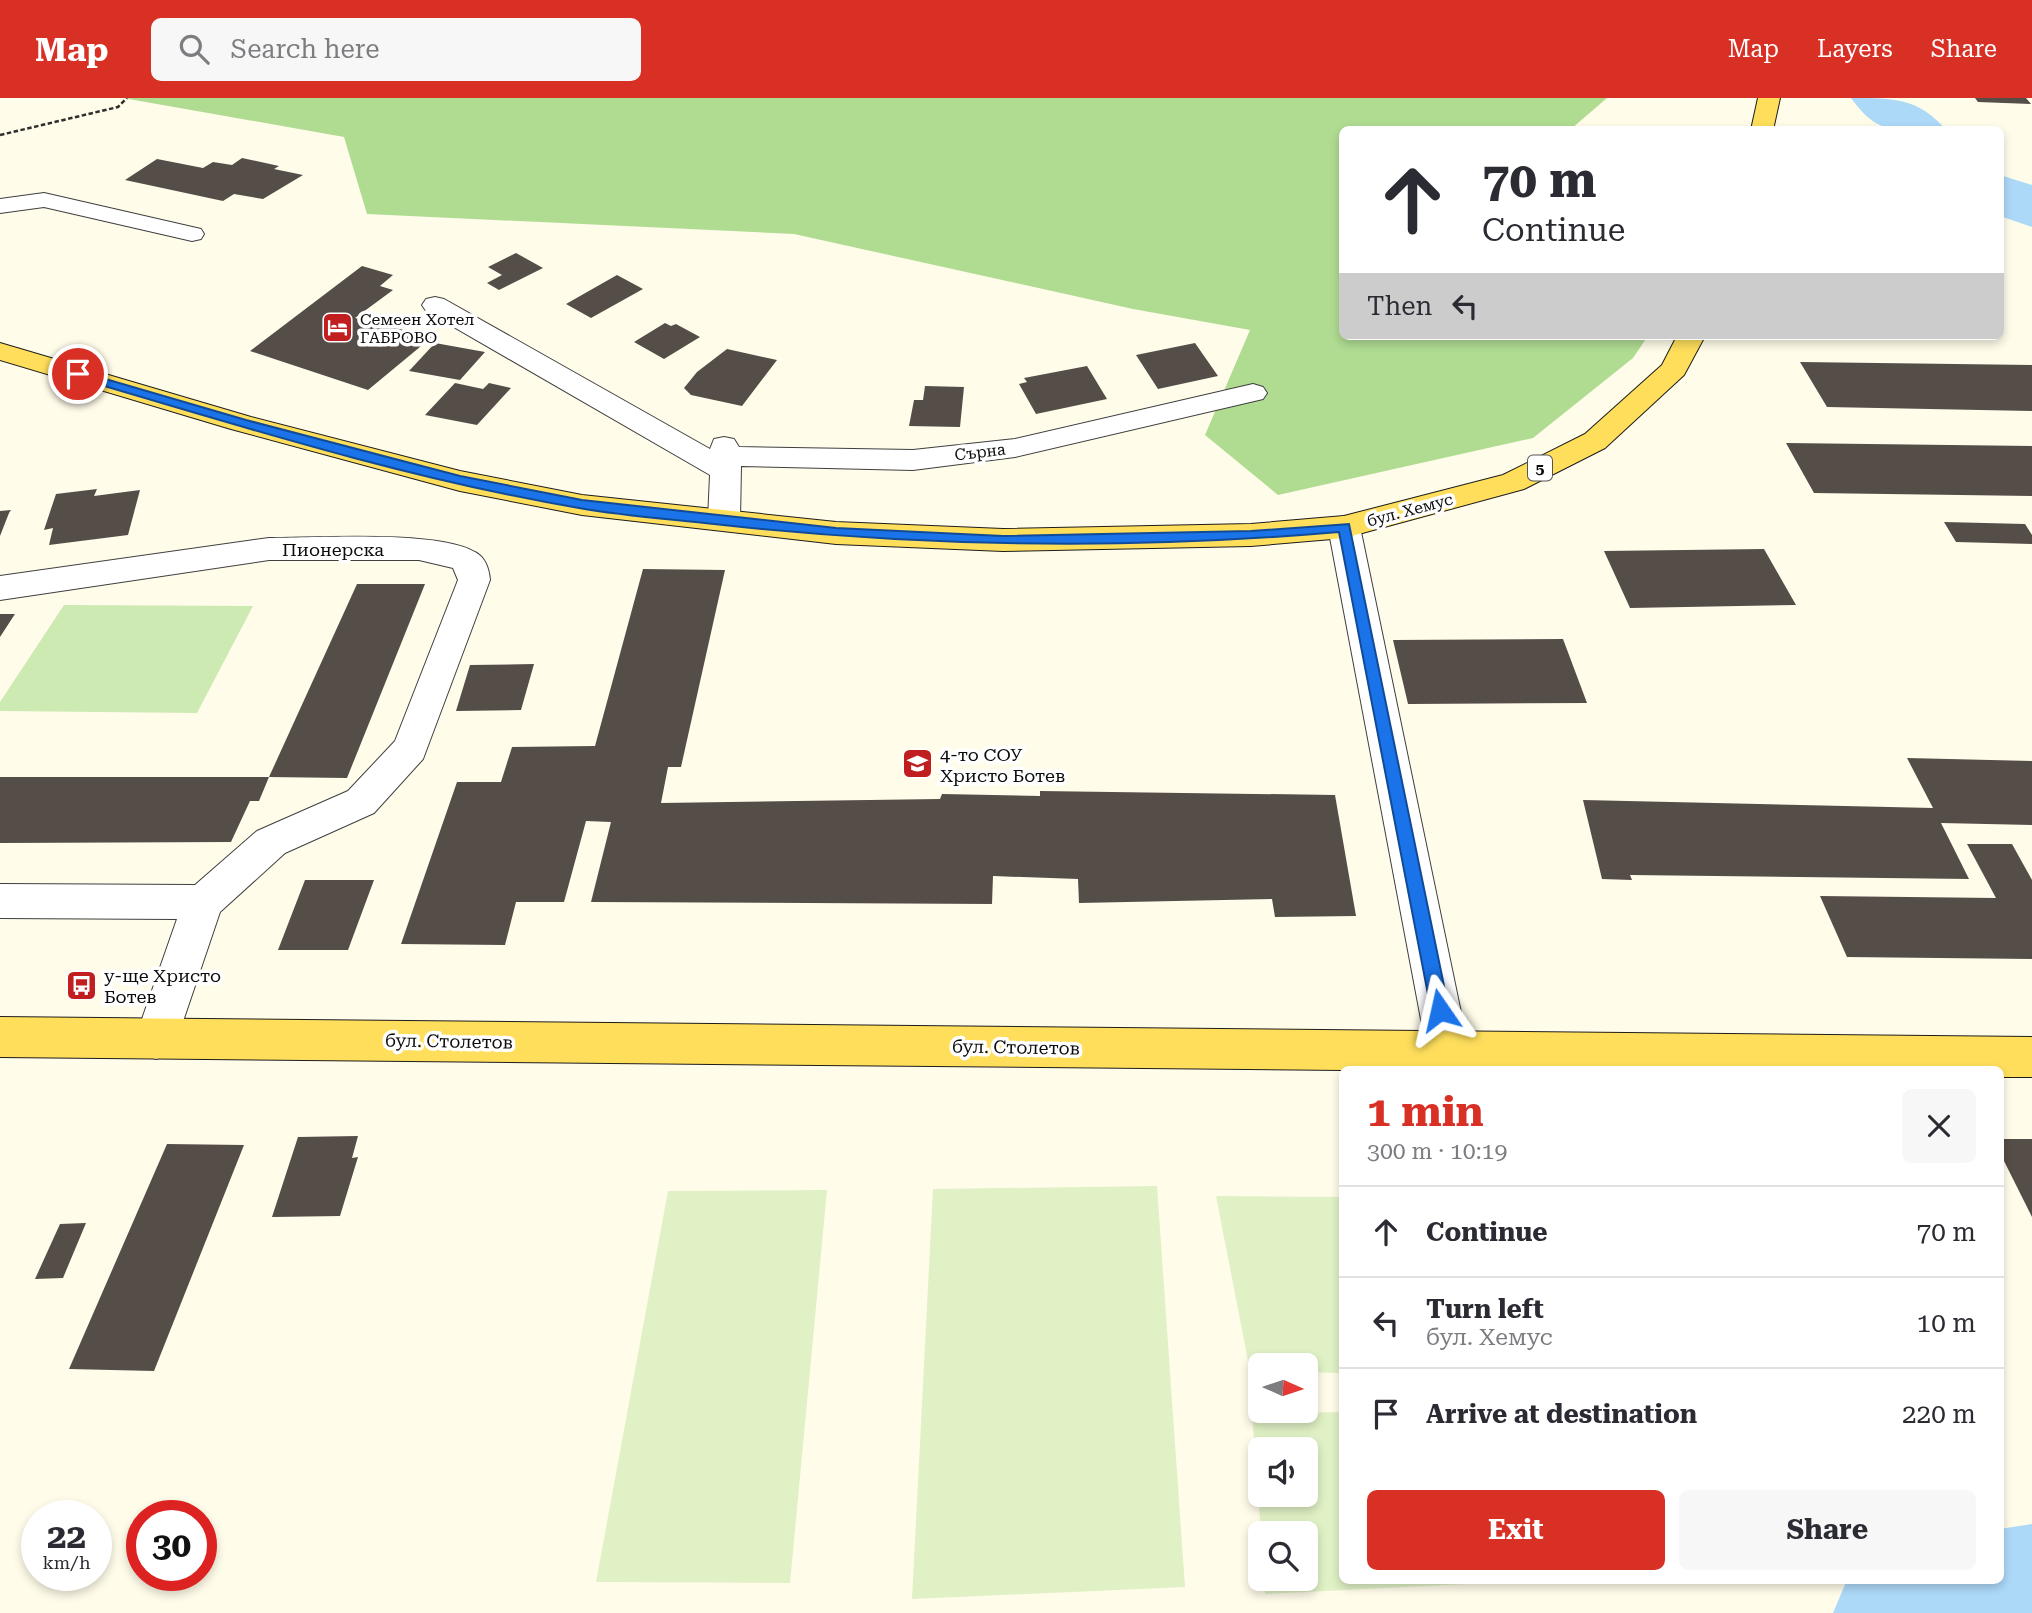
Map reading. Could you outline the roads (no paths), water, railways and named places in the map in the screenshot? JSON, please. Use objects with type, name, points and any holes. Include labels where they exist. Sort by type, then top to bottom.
[{"type":"main road","points":[[1763,126],[1769,98]]},
{"type":"main road","name":"бул. Хемус","points":[[0,351],[241,423],[460,481],[582,505],[836,533],[1003,540],[1251,535],[1344,527],[1513,482],[1595,441],[1674,369],[1689,340]]},
{"type":"main road","name":"бул. Столетов","points":[[0,1037],[2032,1057]]},
{"type":"street","points":[[0,206],[44,200],[192,234]]},
{"type":"street","name":"Сърна","points":[[435,305],[724,453],[913,460],[1002,450],[1253,393]]},
{"type":"street","points":[[724,453],[724,520]]},
{"type":"street","points":[[1344,527],[1448,1051]]},
{"type":"street","name":"Пионерска","points":[[0,588],[269,549],[419,549],[464,560],[473,569],[474,580],[410,749],[361,802],[271,842],[203,902]]},
{"type":"street","points":[[0,901],[203,902],[156,1038]]},
{"type":"waterway","points":[[1878,98],[1914,126]]},
{"type":"waterway","points":[[2004,194],[2032,209]]},
{"type":"waterway","points":[[1901,1613],[2032,1591]]},
{"type":"place","name":"Семеен Хотел ГАБРОВО","points":[[337,328]]},
{"type":"place","name":"4-то СОУ Христо Ботев","points":[[917,764]]},
{"type":"place","name":"у-ще Христо Ботев","points":[[81,985]]}]
